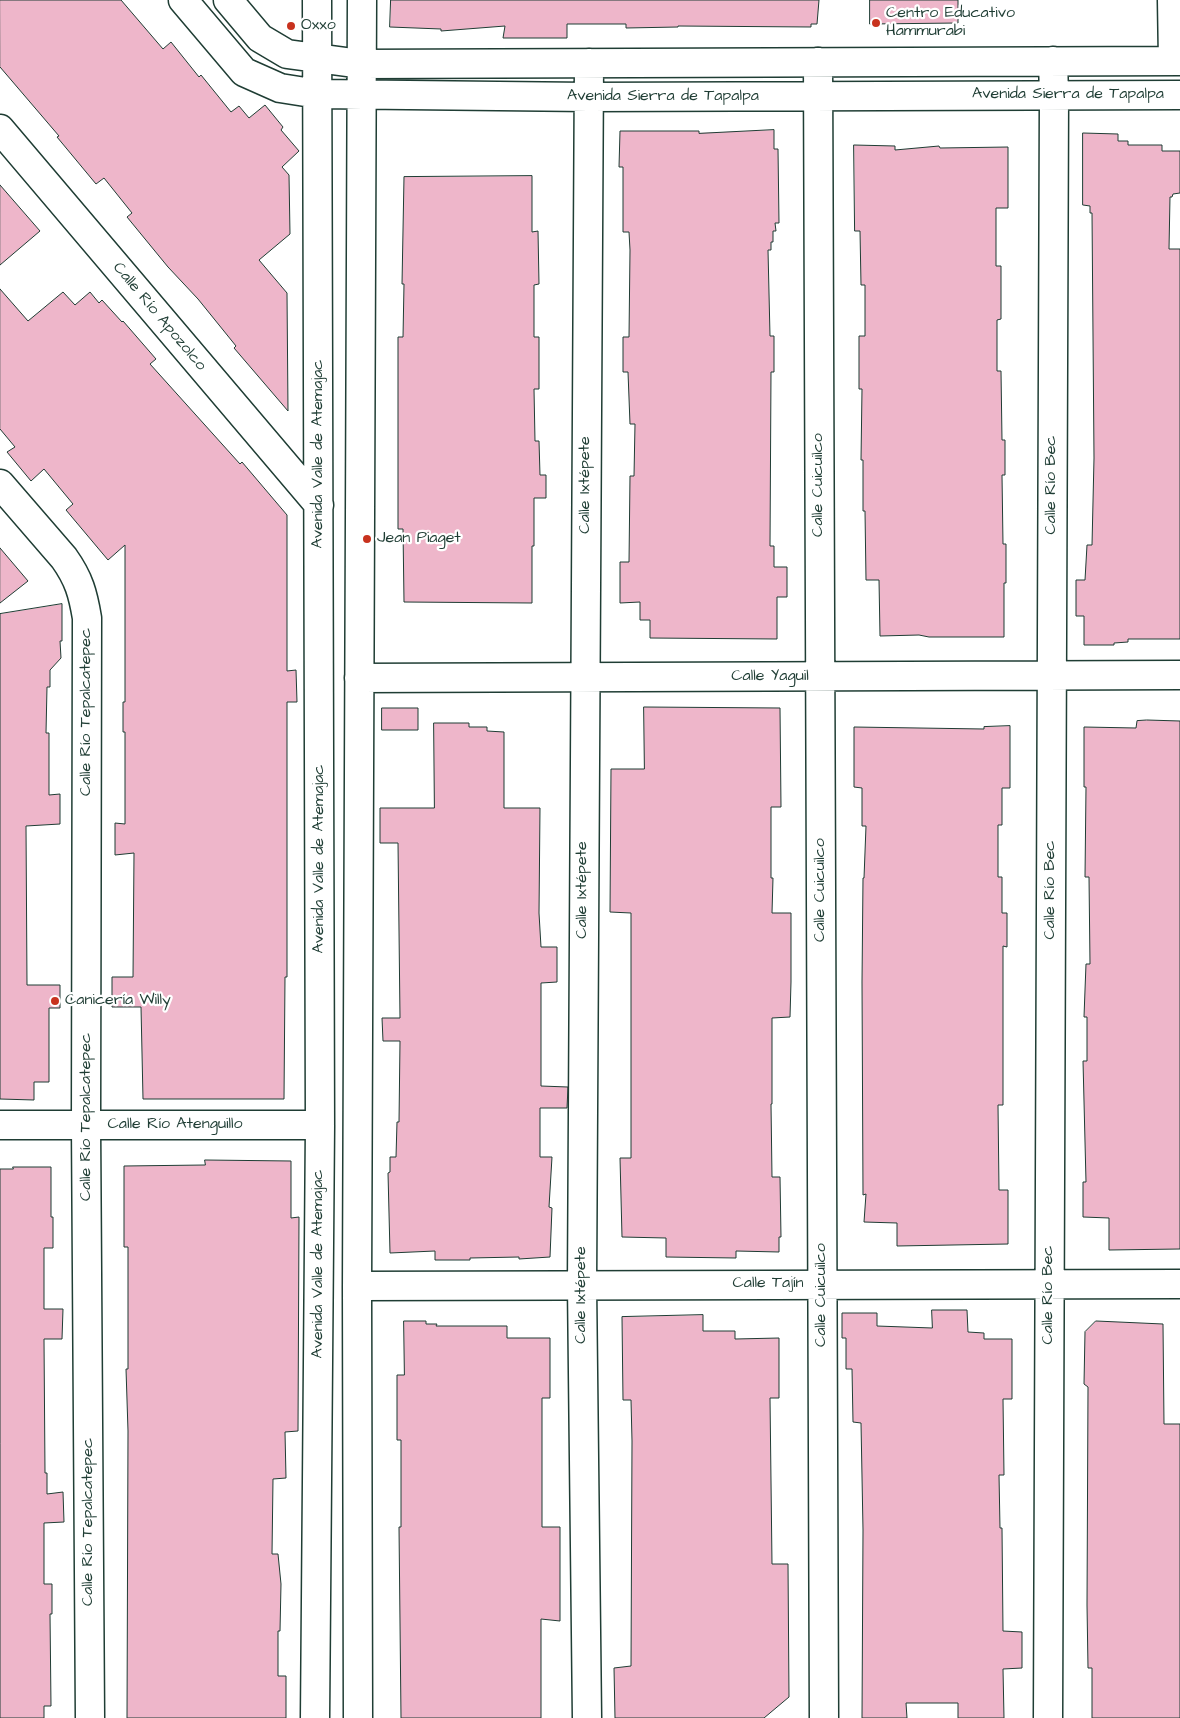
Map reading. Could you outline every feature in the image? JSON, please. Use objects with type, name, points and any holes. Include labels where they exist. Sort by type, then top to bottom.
[{"type":"street","name":"Avenida Sierra de Tapalpa","points":[[183,0],[244,72],[280,88],[318,94],[588,97],[1180,95]]},
{"type":"street","name":"Avenida Sierra de Tapalpa","points":[[228,0],[260,38],[287,54],[362,64],[1176,61]]},
{"type":"street","name":"Avenida Valle de Atemajac","points":[[315,1718],[320,1125],[317,0]]},
{"type":"street","points":[[358,1718],[357,1286],[362,0]]},
{"type":"street","points":[[1172,0],[1176,61]]},
{"type":"street","name":"Calle Río Bec","points":[[1048,1718],[1053,61]]},
{"type":"street","name":"Calle Cuicuilco","points":[[818,62],[824,1718]]},
{"type":"street","name":"Calle Ixtépete","points":[[587,1718],[582,1285],[589,63]]},
{"type":"street","name":"Calle Río Apozolco","points":[[0,129],[319,505]]},
{"type":"street","name":"Calle Río Tepalcatepec","points":[[0,484],[73,571],[80,585],[87,618],[86,1125],[90,1718]]},
{"type":"street","name":"Calle Yaguil","points":[[360,678],[1180,675]]},
{"type":"street","name":"Calle Río Atenguillo","points":[[0,1125],[320,1125]]},
{"type":"street","name":"Calle Tajín","points":[[357,1286],[1180,1284]]},
{"type":"building","points":[[0,0],[121,0],[163,49],[171,42],[199,77],[201,75],[231,112],[239,106],[249,118],[265,105],[283,127],[281,130],[299,151],[282,167],[289,175],[290,234],[259,260],[287,293],[288,411],[234,348],[236,346],[198,299],[168,267],[127,217],[132,213],[104,178],[96,184],[57,137],[59,136],[0,67]]},
{"type":"building","points":[[391,0],[819,0],[817,24],[811,24],[811,27],[678,26],[626,28],[626,24],[567,24],[567,38],[503,38],[505,26],[441,31],[441,29],[390,27]]},
{"type":"building","points":[[870,0],[958,0],[958,23],[870,24]]},
{"type":"building","points":[[774,130],[774,149],[778,149],[779,223],[775,223],[776,231],[773,231],[771,250],[768,250],[770,336],[774,336],[774,372],[771,372],[770,546],[774,546],[774,567],[787,567],[787,597],[777,597],[777,639],[650,638],[650,620],[640,620],[640,602],[620,603],[620,562],[629,562],[630,476],[634,476],[635,424],[630,424],[628,372],[623,372],[623,337],[629,337],[630,250],[629,232],[623,232],[623,167],[619,167],[620,131],[699,131],[699,133]]},
{"type":"building","points":[[1083,133],[1118,134],[1118,141],[1128,141],[1128,145],[1162,145],[1162,151],[1180,151],[1180,193],[1173,194],[1170,197],[1169,249],[1180,249],[1180,639],[1128,639],[1128,642],[1114,643],[1114,645],[1084,645],[1084,616],[1076,616],[1076,580],[1085,580],[1087,545],[1092,545],[1094,458],[1092,213],[1090,213],[1090,206],[1083,205]]},
{"type":"building","points":[[854,145],[895,146],[895,150],[939,146],[940,148],[1008,147],[1008,208],[996,208],[996,266],[1001,266],[1001,319],[997,320],[997,371],[1001,371],[1002,440],[1005,440],[1005,475],[1002,475],[1003,544],[1006,544],[1004,637],[880,636],[879,580],[866,580],[863,460],[861,460],[862,389],[859,389],[859,336],[865,336],[865,285],[861,285],[860,231],[855,231]]},
{"type":"building","points":[[532,176],[532,232],[538,231],[539,284],[534,285],[534,337],[539,337],[539,389],[534,389],[535,441],[539,441],[540,475],[546,475],[546,498],[534,498],[532,603],[404,602],[403,529],[398,529],[398,337],[403,337],[404,177]]},
{"type":"building","points":[[0,185],[40,231],[0,265]]},
{"type":"building","points":[[0,289],[28,321],[63,292],[75,305],[90,292],[99,303],[102,300],[156,359],[150,364],[240,464],[242,462],[287,515],[287,671],[296,670],[297,702],[287,702],[287,977],[285,977],[284,1099],[143,1099],[141,1007],[112,1007],[112,977],[133,977],[134,853],[115,855],[115,823],[125,824],[125,732],[123,732],[123,702],[125,702],[125,545],[108,560],[66,510],[73,504],[44,469],[31,481],[7,452],[15,447],[0,429]]},
{"type":"building","points":[[0,548],[28,581],[0,603]]},
{"type":"building","points":[[62,604],[61,658],[50,670],[50,687],[47,687],[46,733],[49,733],[49,795],[60,794],[60,824],[26,826],[27,985],[60,985],[60,1008],[49,1008],[49,1082],[34,1082],[34,1100],[0,1099],[0,614]]},
{"type":"building","points":[[644,707],[780,708],[781,807],[771,807],[772,913],[791,913],[791,982],[790,1017],[772,1018],[772,1177],[780,1177],[781,1237],[779,1237],[779,1252],[736,1251],[736,1258],[666,1257],[666,1238],[622,1237],[620,1158],[631,1158],[631,913],[610,912],[611,769],[644,769]]},
{"type":"building","points":[[382,708],[418,708],[418,730],[382,730]]},
{"type":"building","points":[[1137,721],[1180,721],[1180,1249],[1109,1250],[1109,1218],[1083,1217],[1083,1182],[1086,1182],[1083,1061],[1087,1061],[1087,1017],[1084,1017],[1086,964],[1090,964],[1089,877],[1085,877],[1086,787],[1084,787],[1084,727],[1136,728]]},
{"type":"building","points":[[434,723],[469,723],[469,727],[487,727],[487,731],[504,732],[504,808],[540,808],[539,913],[541,947],[557,947],[557,982],[541,983],[541,1086],[568,1087],[567,1108],[540,1108],[540,1157],[552,1157],[549,1207],[552,1208],[550,1257],[435,1260],[435,1251],[390,1253],[388,1173],[390,1172],[390,1157],[396,1157],[397,1122],[399,1122],[400,1041],[383,1041],[382,1018],[400,1018],[398,843],[380,843],[380,808],[434,808]]},
{"type":"building","points":[[1010,726],[1010,788],[1002,788],[1002,825],[998,825],[998,877],[1002,877],[1002,913],[1007,913],[1007,947],[1003,946],[1003,1105],[998,1105],[999,1190],[1008,1190],[1008,1244],[897,1246],[897,1223],[864,1222],[866,1194],[863,1195],[862,982],[863,878],[866,826],[862,826],[862,788],[854,787],[854,727],[984,729],[984,727]]},
{"type":"building","points":[[205,1160],[291,1161],[291,1218],[299,1217],[298,1431],[285,1432],[286,1478],[273,1479],[272,1554],[278,1554],[281,1584],[278,1676],[286,1676],[286,1718],[127,1718],[128,1431],[126,1369],[128,1369],[128,1247],[124,1247],[124,1166],[205,1165]]},
{"type":"building","points":[[13,1167],[51,1167],[53,1248],[44,1248],[44,1309],[63,1309],[62,1339],[44,1339],[45,1473],[47,1473],[47,1494],[63,1492],[64,1522],[44,1523],[44,1584],[52,1584],[52,1614],[50,1614],[51,1706],[44,1706],[44,1718],[0,1718],[0,1169],[13,1169]]},
{"type":"building","points":[[932,1310],[967,1310],[968,1332],[984,1333],[984,1339],[1012,1339],[1012,1399],[1003,1399],[1004,1475],[999,1475],[1000,1528],[1002,1528],[1003,1631],[1022,1632],[1022,1668],[1003,1669],[1004,1718],[958,1718],[958,1703],[906,1703],[907,1718],[862,1718],[863,1530],[861,1423],[853,1422],[852,1369],[846,1369],[846,1338],[842,1338],[842,1313],[877,1313],[877,1326],[932,1328]]},
{"type":"building","points":[[703,1315],[703,1331],[735,1331],[735,1339],[779,1338],[779,1398],[770,1398],[772,1564],[788,1564],[789,1697],[764,1718],[615,1718],[614,1668],[631,1666],[631,1400],[623,1400],[622,1317]]},
{"type":"building","points":[[404,1321],[426,1321],[426,1324],[437,1324],[436,1326],[507,1326],[507,1338],[550,1338],[550,1398],[542,1398],[542,1527],[560,1527],[560,1621],[541,1619],[541,1718],[401,1718],[399,1527],[401,1527],[401,1440],[397,1440],[397,1375],[404,1375]]},
{"type":"building","points":[[1096,1321],[1163,1324],[1164,1424],[1180,1424],[1180,1718],[1092,1718],[1092,1668],[1088,1668],[1087,1605],[1088,1387],[1084,1384],[1085,1332]]},
{"type":"place","name":"Centro Educativo Hammurabi","points":[[876,23]]},
{"type":"place","name":"Oxxo","points":[[291,26]]},
{"type":"place","name":"Jean Piaget","points":[[367,539]]},
{"type":"place","name":"Canicería Willy","points":[[55,1001]]}]
